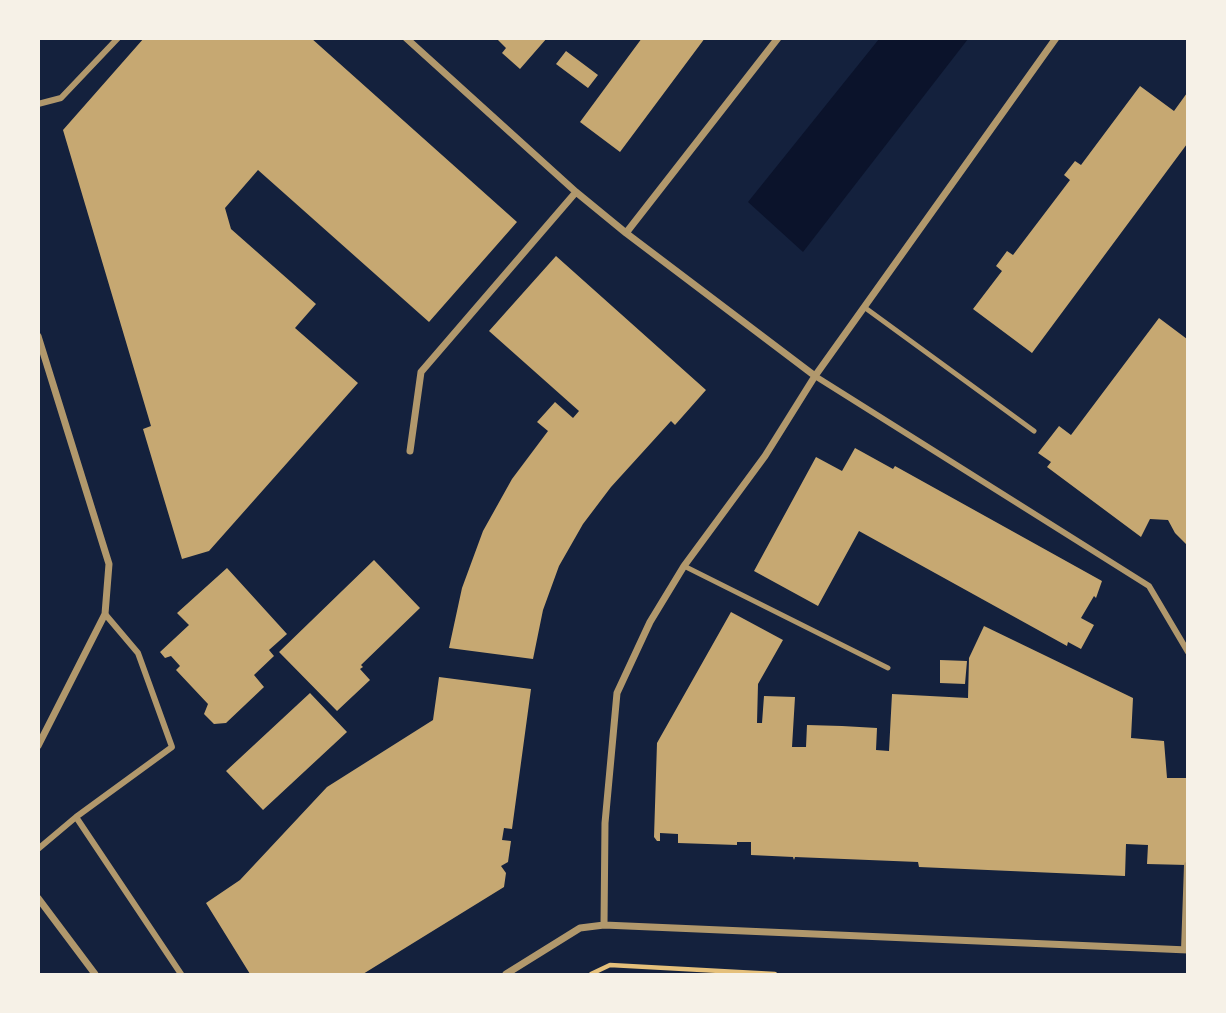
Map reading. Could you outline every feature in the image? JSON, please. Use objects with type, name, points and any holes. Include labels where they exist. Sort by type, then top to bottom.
[{"type":"street","points":[[38,104],[61,98],[118,38]]},
{"type":"street","points":[[406,38],[576,192],[815,376],[1149,586],[1188,652]]},
{"type":"street","points":[[626,233],[778,38]]},
{"type":"street","points":[[604,925],[605,823],[617,693],[650,622],[684,566],[765,456],[815,376],[1056,38]]},
{"type":"street","points":[[410,451],[421,372],[576,192]]},
{"type":"street","points":[[38,336],[109,564],[105,614],[38,747]]},
{"type":"street","points":[[38,849],[76,817],[172,747],[138,653],[105,614]]},
{"type":"street","points":[[76,817],[181,975]]},
{"type":"street","points":[[506,975],[580,928],[604,925],[1186,950],[1187,865]]},
{"type":"street","points":[[38,898],[94,975]]},
{"type":"lane","points":[[863,307],[1034,431]]},
{"type":"lane","points":[[684,566],[888,668]]},
{"type":"path","points":[[591,975],[610,965],[775,975]]},
{"type":"water","points":[[879,39],[968,39],[803,252],[748,202]]},
{"type":"building","points":[[144,38],[311,38],[517,222],[429,322],[258,170],[225,208],[231,229],[316,304],[295,328],[358,383],[209,551],[182,559],[143,429],[151,426],[63,130]]},
{"type":"building","points":[[496,38],[547,38],[520,69],[502,53],[506,48]]},
{"type":"building","points":[[642,38],[705,38],[620,152],[580,122]]},
{"type":"building","points":[[566,51],[598,75],[588,88],[556,64]]},
{"type":"building","points":[[1140,86],[1174,111],[1187,93],[1187,144],[1032,353],[973,309],[1002,271],[996,266],[1007,251],[1013,255],[1070,180],[1064,175],[1075,161],[1081,165]]},
{"type":"building","points":[[556,256],[706,390],[675,425],[671,421],[611,487],[583,524],[559,566],[543,610],[533,659],[449,648],[462,588],[483,531],[512,479],[548,431],[537,422],[555,402],[573,418],[579,411],[489,331]]},
{"type":"building","points":[[1159,318],[1187,339],[1187,545],[1175,533],[1168,520],[1150,519],[1141,537],[1047,467],[1051,462],[1038,453],[1059,426],[1071,435]]},
{"type":"building","points":[[855,448],[893,469],[895,466],[1102,581],[1096,598],[1094,596],[1081,618],[1094,625],[1081,649],[1068,642],[1067,646],[859,531],[818,606],[754,571],[816,457],[842,471]]},
{"type":"building","points":[[374,560],[420,608],[361,665],[363,667],[360,669],[370,680],[337,711],[279,652]]},
{"type":"building","points":[[227,568],[287,634],[269,650],[274,656],[254,675],[264,687],[226,723],[214,724],[204,714],[208,704],[176,670],[180,666],[171,656],[165,658],[160,652],[189,625],[177,613]]},
{"type":"building","points":[[731,612],[783,640],[758,684],[757,723],[762,723],[764,696],[795,697],[792,747],[806,747],[807,725],[842,726],[877,728],[876,750],[889,751],[892,694],[968,698],[969,658],[984,626],[1133,698],[1131,738],[1164,741],[1167,778],[1187,778],[1187,865],[1147,864],[1148,845],[1126,844],[1125,876],[919,867],[918,862],[795,857],[794,860],[793,857],[751,855],[751,842],[737,842],[737,845],[678,843],[678,834],[660,833],[660,841],[657,841],[654,837],[657,743]]},
{"type":"building","points":[[940,660],[967,661],[965,684],[940,683]]},
{"type":"building","points":[[439,677],[531,689],[512,829],[504,828],[502,840],[511,841],[508,862],[501,866],[506,873],[504,887],[363,974],[250,974],[206,903],[240,880],[327,787],[433,720]]},
{"type":"building","points":[[310,693],[347,732],[263,810],[226,771]]}]
